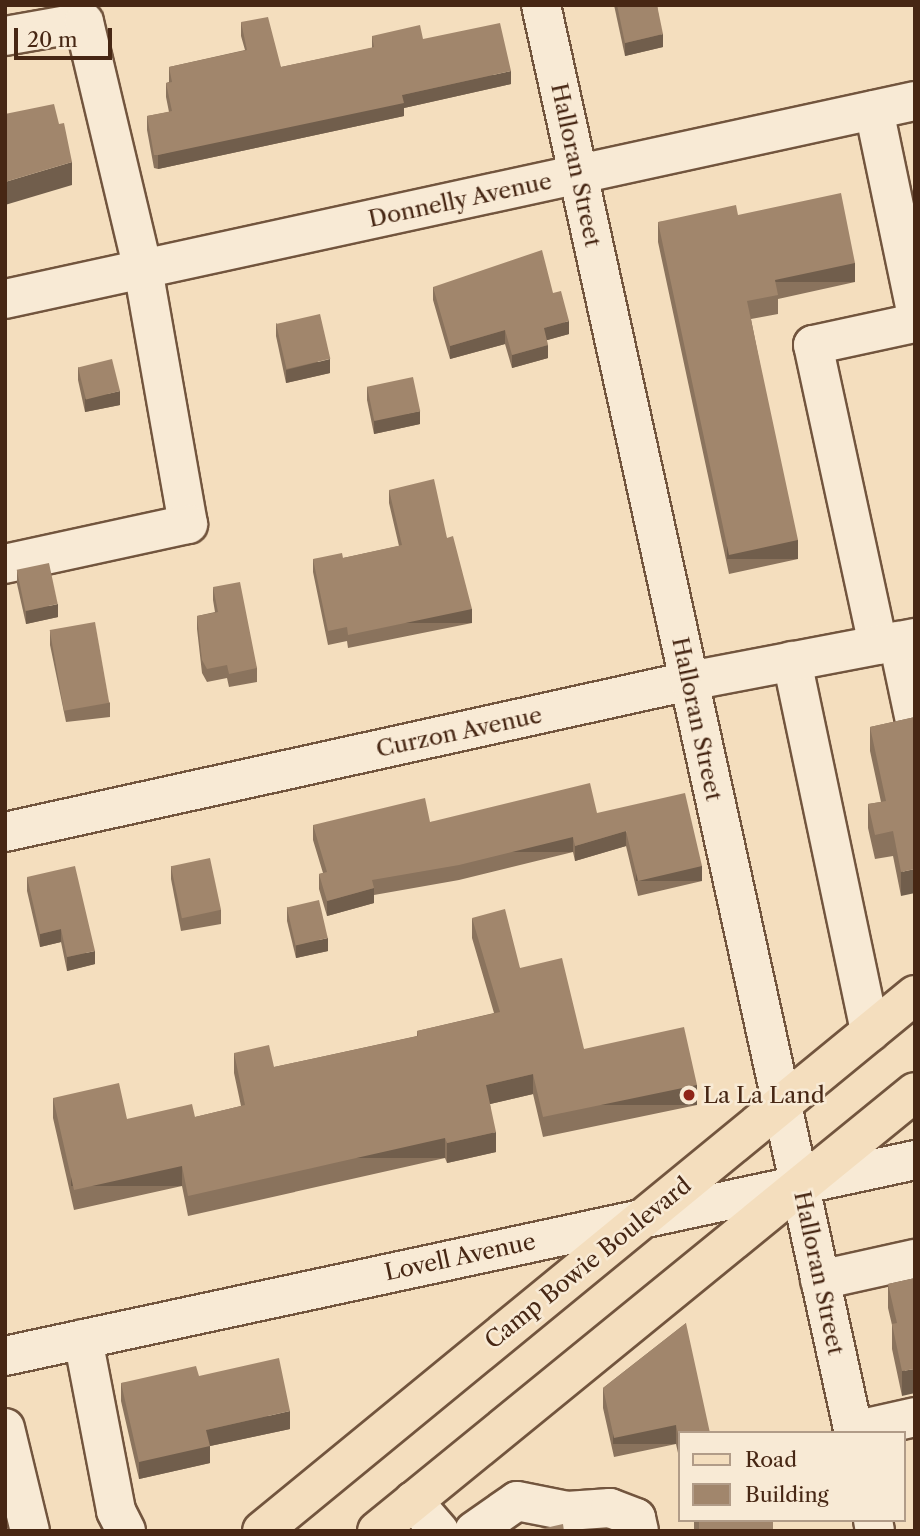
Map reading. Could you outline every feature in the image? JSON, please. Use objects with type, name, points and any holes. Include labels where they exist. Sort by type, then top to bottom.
[{"type":"main road","name":"Camp Bowie Boulevard","points":[[262,1531],[915,995]]},
{"type":"main road","points":[[377,1531],[915,1092]]},
{"type":"street","name":"Halloran Street","points":[[541,5],[853,1431]]},
{"type":"street","points":[[5,36],[84,22],[143,269],[188,524],[5,564]]},
{"type":"street","name":"Donnelly Avenue","points":[[5,299],[915,101]]},
{"type":"street","points":[[874,110],[915,306]]},
{"type":"street","points":[[915,323],[813,345],[897,642],[915,721]]},
{"type":"street","name":"Curzon Avenue","points":[[5,832],[689,681],[897,642]]},
{"type":"street","points":[[792,662],[870,1032]]},
{"type":"street","name":"Lovell Avenue","points":[[5,1356],[915,1160]]},
{"type":"street","points":[[820,1280],[915,1259]]},
{"type":"street","points":[[83,1339],[116,1511],[126,1531]]},
{"type":"street","points":[[857,1431],[915,1417]]},
{"type":"street","points":[[5,1428],[30,1531]]},
{"type":"street","points":[[474,1531],[517,1501],[572,1521],[610,1508],[636,1518],[639,1531]]},
{"type":"street","points":[[413,1502],[439,1531]]},
{"type":"building","points":[[617,5],[657,5],[663,34],[625,43]]},
{"type":"building","points":[[268,17],[281,67],[374,47],[372,36],[420,25],[423,39],[500,23],[511,71],[402,95],[404,103],[154,155],[147,116],[172,111],[166,83],[172,82],[169,67],[247,50],[241,22]]},
{"type":"building","points":[[54,104],[59,124],[64,123],[72,162],[5,182],[5,114]]},
{"type":"building","points":[[841,193],[855,263],[775,280],[778,295],[747,301],[798,540],[729,555],[658,222],[736,205],[738,215]]},
{"type":"building","points":[[542,250],[553,293],[561,291],[569,321],[544,328],[548,345],[512,355],[505,330],[450,346],[433,287]]},
{"type":"building","points":[[320,314],[330,359],[287,369],[276,324]]},
{"type":"building","points":[[112,359],[120,391],[86,399],[78,367]]},
{"type":"building","points":[[413,377],[420,411],[374,421],[367,387]]},
{"type":"building","points":[[434,479],[447,538],[453,536],[472,609],[348,635],[347,627],[328,631],[313,559],[342,553],[343,558],[402,545],[389,490]]},
{"type":"building","points":[[49,563],[58,604],[25,611],[17,570]]},
{"type":"building","points":[[240,582],[257,668],[229,674],[227,665],[207,669],[202,660],[197,616],[218,612],[213,587]]},
{"type":"building","points":[[95,622],[109,703],[64,711],[50,630]]},
{"type":"building","points":[[915,717],[915,869],[901,872],[893,831],[875,835],[868,804],[886,801],[870,727]]},
{"type":"building","points":[[590,783],[597,813],[685,793],[702,866],[638,881],[626,831],[575,846],[573,837],[459,865],[372,880],[374,888],[327,901],[319,874],[327,872],[313,825],[425,798],[430,822]]},
{"type":"building","points":[[210,858],[221,910],[182,918],[171,866]]},
{"type":"building","points":[[75,866],[95,951],[67,957],[61,929],[40,934],[27,877]]},
{"type":"building","points":[[319,900],[328,938],[296,945],[287,907]]},
{"type":"building","points":[[505,909],[520,968],[562,958],[584,1049],[684,1027],[697,1085],[543,1117],[533,1074],[486,1085],[496,1132],[447,1143],[445,1138],[188,1196],[182,1166],[74,1190],[53,1098],[119,1083],[127,1119],[192,1104],[195,1117],[245,1105],[234,1053],[269,1045],[274,1067],[418,1036],[417,1031],[500,1012],[472,918]]},
{"type":"building","points":[[915,1278],[915,1369],[902,1371],[892,1324],[897,1323],[888,1284]]},
{"type":"building","points":[[686,1323],[710,1431],[678,1431],[678,1434],[676,1425],[614,1438],[603,1388]]},
{"type":"building","points":[[279,1358],[290,1411],[206,1430],[210,1446],[139,1462],[121,1383],[196,1366],[199,1376]]},
{"type":"building","points":[[699,1522],[773,1522],[773,1531],[699,1531]]},
{"type":"building","points":[[563,1524],[564,1531],[532,1531]]},
{"type":"place","name":"La La Land","points":[[689,1095]]}]
